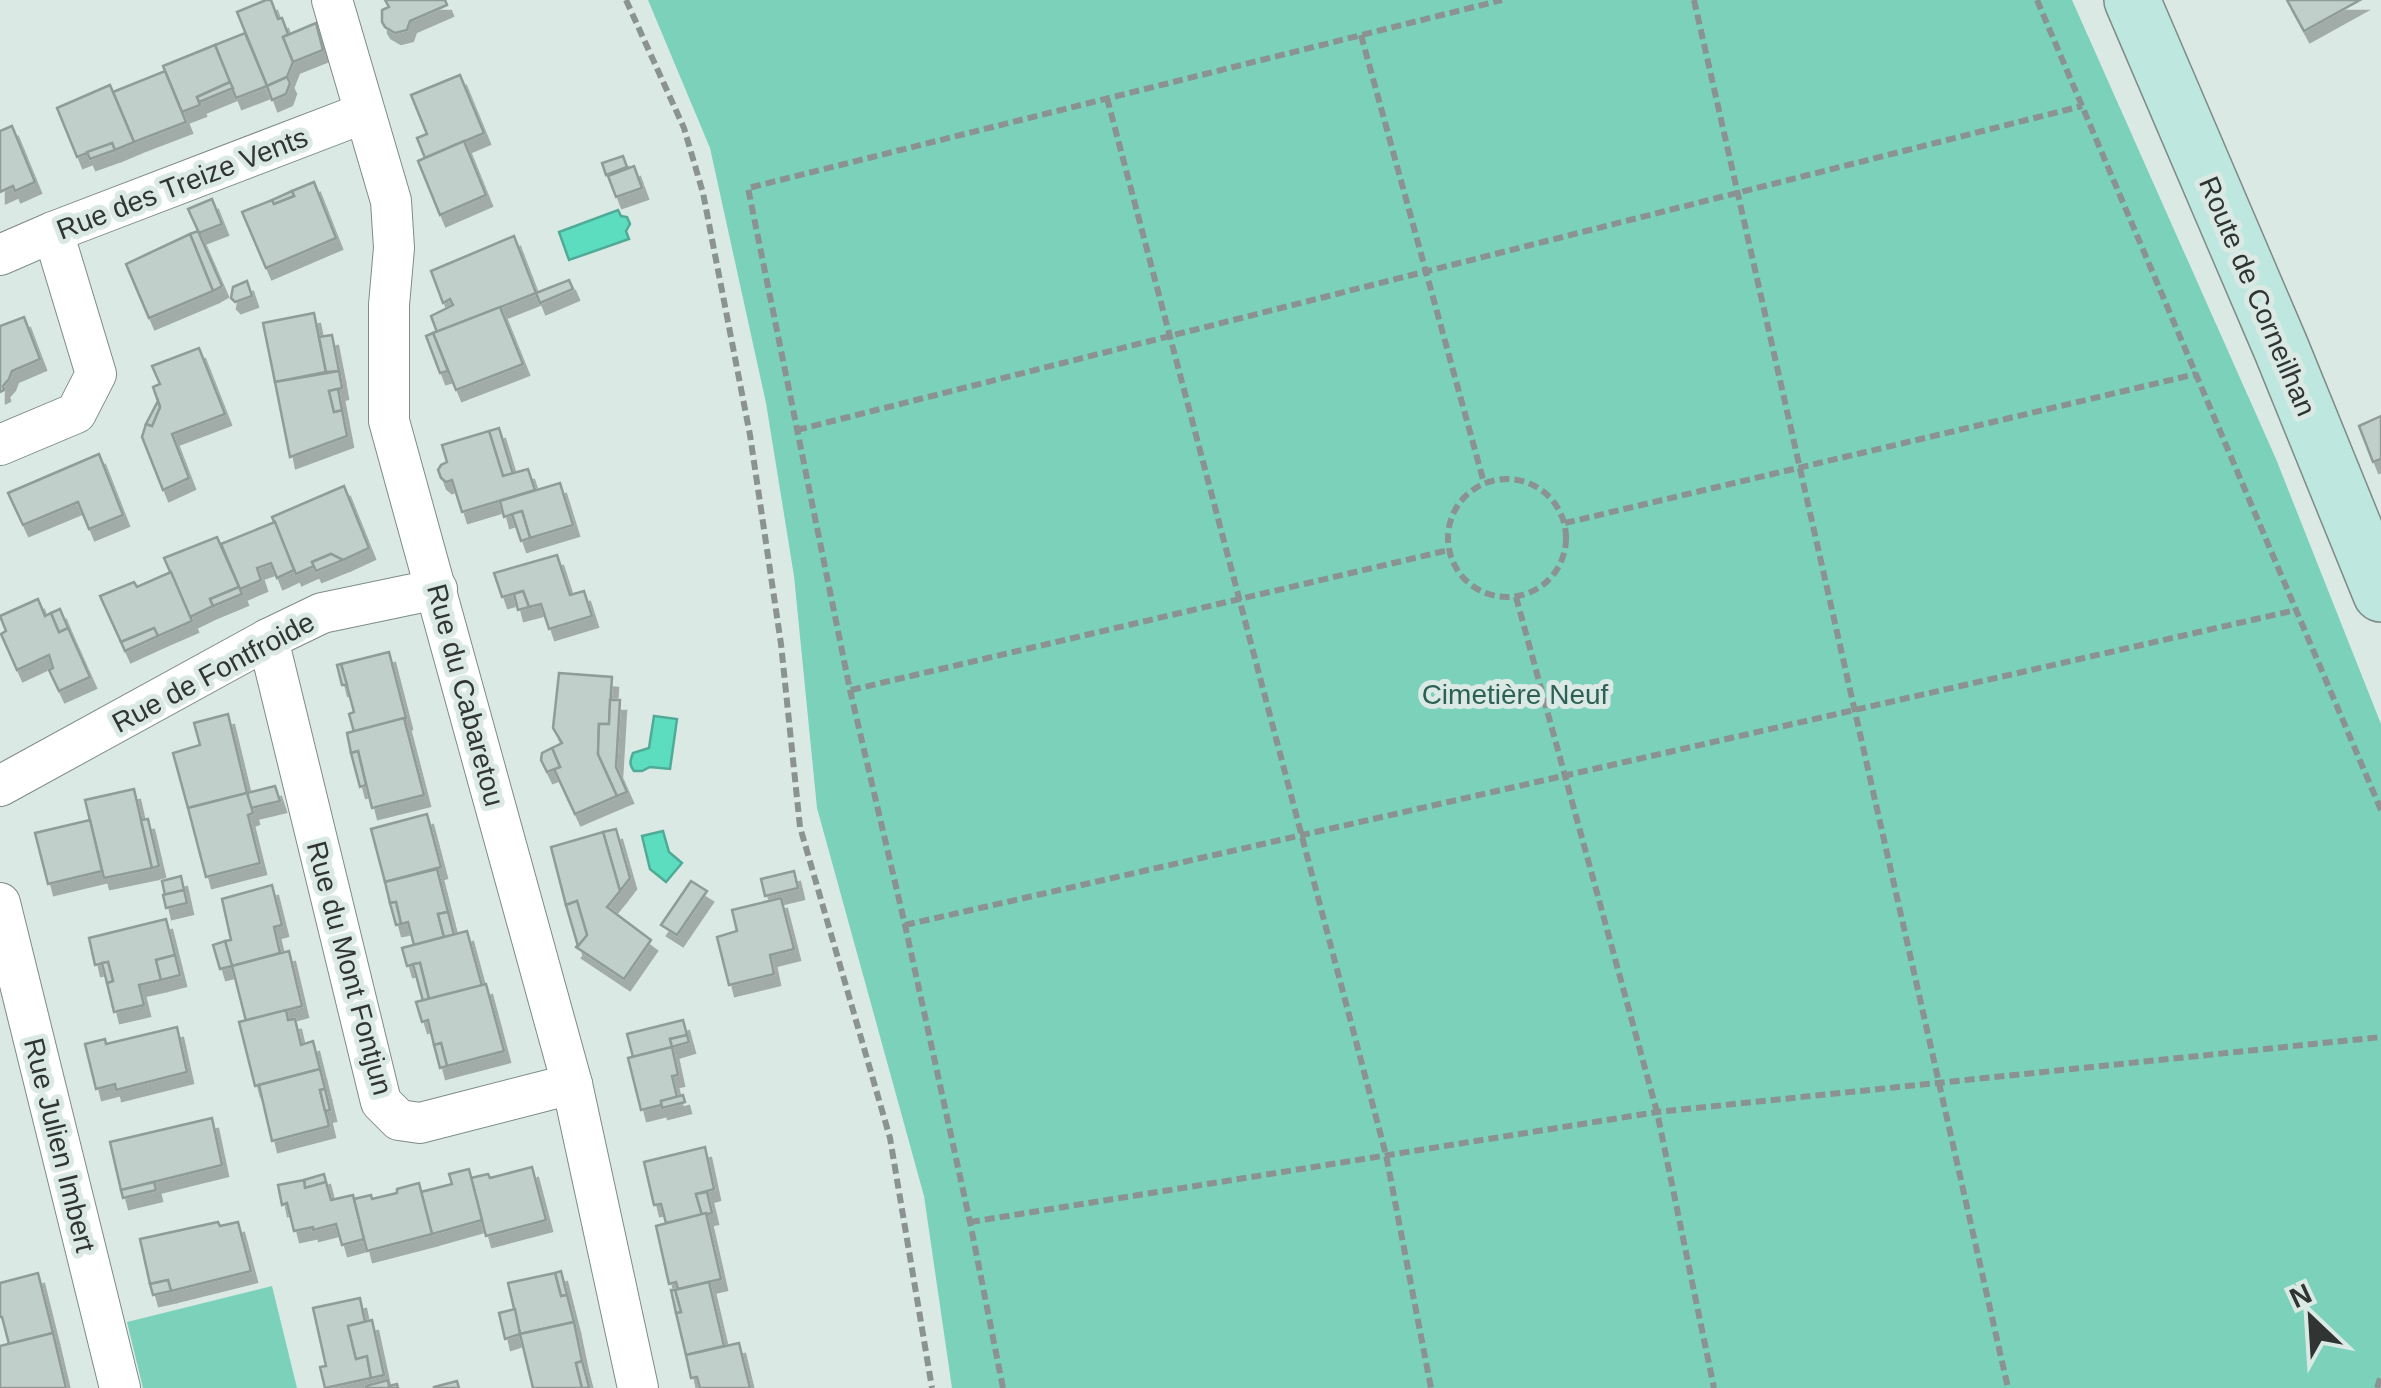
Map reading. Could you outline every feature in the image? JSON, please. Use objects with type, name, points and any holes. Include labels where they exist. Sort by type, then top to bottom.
[{"type":"street","name":"Rue du Cabaretou","points":[[332,0],[391,201],[394,248],[389,306],[389,421],[572,1084],[638,1388]]},
{"type":"street","name":"Route de Corneilhan","points":[[2132,0],[2282,348],[2381,594]]},
{"type":"street","name":"Rue des Treize Vents","points":[[0,255],[364,113]]},
{"type":"street","points":[[0,445],[76,413],[96,374],[53,232]]},
{"type":"street","name":"Rue de Fontfroide","points":[[0,786],[322,613],[437,589]]},
{"type":"street","name":"Rue du Mont Fontjun","points":[[268,639],[380,1102],[398,1120],[420,1122],[572,1084]]},
{"type":"street","name":"Rue Julien Imbert","points":[[0,903],[120,1388]]},
{"type":"path","points":[[626,0],[684,128],[703,193],[750,435],[781,644],[800,827],[890,1138],[932,1388]]},
{"type":"path","points":[[1002,1388],[970,1222],[850,690],[748,188],[1502,0]]},
{"type":"path","points":[[1694,0],[2008,1388]]},
{"type":"path","points":[[2037,0],[2381,810]]},
{"type":"path","points":[[1361,35],[1484,483]]},
{"type":"path","points":[[1107,98],[1386,1156],[1431,1388]]},
{"type":"path","points":[[797,430],[2082,106]]},
{"type":"path","points":[[1565,523],[2196,374]]},
{"type":"path","points":[[1510,479],[1530,484],[1547,494],[1565,523],[1566,548],[1560,566],[1536,591],[1516,597],[1495,596],[1462,579],[1448,550],[1449,523],[1458,504],[1484,483],[1510,479]]},
{"type":"path","points":[[850,690],[1448,550]]},
{"type":"path","points":[[1516,597],[1657,1112],[1714,1388]]},
{"type":"path","points":[[905,926],[2296,610]]},
{"type":"path","points":[[970,1222],[1657,1112],[2381,1036]]},
{"type":"path","points":[[2377,1388],[2381,1376]]},
{"type":"green space","name":"Cimetière Neuf","points":[[648,0],[2072,0],[2276,459],[2381,724],[2381,1388],[952,1388],[924,1196],[817,808],[794,576],[766,403],[710,148]]},
{"type":"green space","points":[[272,1286],[297,1388],[143,1388],[127,1322]]},
{"type":"shaded area","points":[[618,210],[630,224],[626,231],[629,239],[569,260],[559,232]]},
{"type":"shaded area","points":[[654,716],[677,719],[670,769],[650,767],[634,771],[633,753],[649,748]]},
{"type":"shaded area","points":[[663,831],[669,852],[682,863],[666,882],[650,869],[642,836]]},
{"type":"building","points":[[271,0],[278,19],[282,18],[288,34],[283,37],[293,62],[287,77],[267,86],[237,12]]},
{"type":"building","points":[[385,0],[445,0],[447,5],[410,21],[407,30],[395,33],[382,22],[382,10],[389,7]]},
{"type":"building","points":[[2287,0],[2360,0],[2304,31]]},
{"type":"building","points":[[316,23],[323,50],[293,62],[283,37]]},
{"type":"building","points":[[245,33],[267,86],[236,98],[215,45]]},
{"type":"building","points":[[215,45],[230,82],[197,97],[200,105],[182,112],[163,66]]},
{"type":"building","points":[[165,71],[186,122],[134,142],[113,92]]},
{"type":"building","points":[[460,75],[484,133],[425,158],[417,138],[427,134],[411,95]]},
{"type":"building","points":[[287,77],[290,83],[286,94],[272,100],[267,86]]},
{"type":"building","points":[[230,82],[233,88],[199,102],[197,97]]},
{"type":"building","points":[[110,85],[134,142],[115,150],[112,143],[77,157],[57,108]]},
{"type":"building","points":[[12,126],[35,182],[15,191],[13,186],[0,192],[0,131]]},
{"type":"building","points":[[464,141],[486,195],[440,215],[418,161]]},
{"type":"building","points":[[112,143],[115,150],[90,159],[87,152]]},
{"type":"building","points":[[623,156],[627,167],[606,175],[602,163]]},
{"type":"building","points":[[634,166],[642,188],[616,197],[608,176]]},
{"type":"building","points":[[314,182],[336,238],[266,268],[242,212],[294,196],[292,191]]},
{"type":"building","points":[[292,191],[294,196],[274,204],[272,200]]},
{"type":"building","points":[[212,199],[222,224],[199,233],[188,209]]},
{"type":"building","points":[[198,231],[222,286],[213,291],[190,234]]},
{"type":"building","points":[[190,234],[213,291],[149,318],[126,264]]},
{"type":"building","points":[[514,236],[536,293],[437,332],[431,316],[453,305],[450,299],[443,303],[431,271]]},
{"type":"building","points":[[569,280],[573,289],[540,303],[536,293]]},
{"type":"building","points":[[247,281],[252,296],[235,302],[231,298],[233,287]]},
{"type":"building","points":[[500,307],[523,364],[456,390],[433,333]]},
{"type":"building","points":[[314,313],[326,372],[275,382],[263,323]]},
{"type":"building","points":[[24,317],[40,359],[12,371],[0,392],[0,326]]},
{"type":"building","points":[[433,333],[448,371],[440,373],[426,336]]},
{"type":"building","points":[[332,335],[339,371],[326,372],[319,337]]},
{"type":"building","points":[[199,348],[225,414],[172,434],[189,478],[163,490],[142,437],[146,424],[152,426],[160,407],[153,387],[160,384],[152,366]]},
{"type":"building","points":[[339,371],[342,388],[329,391],[334,412],[342,410],[347,436],[290,457],[275,382]]},
{"type":"building","points":[[338,389],[342,410],[334,412],[329,391]]},
{"type":"building","points":[[158,401],[160,407],[152,426],[146,424]]},
{"type":"building","points":[[2381,416],[2381,459],[2373,462],[2359,426]]},
{"type":"building","points":[[499,428],[513,474],[503,476],[489,431]]},
{"type":"building","points":[[489,431],[503,476],[528,469],[535,490],[462,512],[452,480],[446,482],[438,470],[447,462],[442,445]]},
{"type":"building","points":[[99,454],[123,515],[89,529],[78,502],[23,525],[8,493]]},
{"type":"building","points":[[560,483],[573,525],[530,538],[522,511],[504,517],[500,501]]},
{"type":"building","points":[[344,486],[369,548],[343,560],[331,554],[296,574],[272,517]]},
{"type":"building","points":[[522,511],[530,538],[521,541],[512,514]]},
{"type":"building","points":[[275,522],[294,570],[277,578],[271,563],[257,568],[261,580],[240,589],[221,544]]},
{"type":"building","points":[[217,537],[239,587],[210,599],[213,606],[190,617],[164,558]]},
{"type":"building","points":[[331,554],[343,560],[316,571],[312,562]]},
{"type":"building","points":[[557,555],[570,595],[584,591],[592,616],[549,629],[541,604],[529,607],[523,591],[502,597],[494,573]]},
{"type":"building","points":[[171,572],[192,621],[158,636],[154,628],[121,642],[100,596],[134,582],[137,587]]},
{"type":"building","points":[[239,587],[242,594],[213,606],[210,599]]},
{"type":"building","points":[[523,591],[529,607],[518,610],[514,594]]},
{"type":"building","points":[[38,599],[45,616],[51,613],[59,632],[68,628],[90,677],[59,691],[49,670],[53,668],[49,655],[17,670],[1,634],[6,631],[0,616]]},
{"type":"building","points":[[60,609],[68,628],[59,632],[51,613]]},
{"type":"building","points":[[154,628],[158,636],[125,651],[121,642]]},
{"type":"building","points":[[389,652],[406,718],[354,732],[349,714],[354,712],[341,664]]},
{"type":"building","points":[[341,664],[347,685],[342,685],[337,665]]},
{"type":"building","points":[[559,673],[612,677],[609,724],[599,724],[598,754],[617,796],[575,814],[554,769],[560,767],[552,748],[562,743],[553,728]]},
{"type":"building","points":[[610,700],[620,700],[616,767],[627,792],[617,796],[598,754],[599,724],[609,724]]},
{"type":"building","points":[[228,714],[247,793],[188,808],[173,753],[200,745],[194,723]]},
{"type":"building","points":[[404,718],[424,795],[372,808],[358,751],[351,753],[347,733]]},
{"type":"building","points":[[552,748],[560,767],[547,772],[542,753]]},
{"type":"building","points":[[358,751],[366,785],[360,787],[351,753]]},
{"type":"building","points":[[275,786],[280,801],[251,808],[247,793]]},
{"type":"building","points":[[134,789],[152,868],[104,878],[85,800]]},
{"type":"building","points":[[247,793],[253,813],[248,815],[260,863],[206,877],[188,808]]},
{"type":"building","points":[[427,814],[441,867],[385,882],[371,829]]},
{"type":"building","points":[[148,819],[159,866],[152,868],[141,820]]},
{"type":"building","points":[[90,820],[102,871],[48,884],[35,833]]},
{"type":"building","points":[[616,829],[630,878],[620,891],[603,832]]},
{"type":"building","points":[[603,832],[620,891],[607,907],[651,940],[624,979],[576,947],[587,935],[577,901],[566,905],[551,847]]},
{"type":"building","points":[[437,869],[448,912],[438,914],[444,937],[414,945],[408,922],[401,924],[396,902],[390,903],[385,882]]},
{"type":"building","points":[[794,871],[798,888],[765,896],[761,879]]},
{"type":"building","points":[[181,876],[184,890],[165,895],[162,881]]},
{"type":"building","points":[[691,881],[707,891],[677,935],[661,925]]},
{"type":"building","points":[[272,885],[282,925],[274,927],[280,953],[232,966],[225,941],[231,940],[222,899]]},
{"type":"building","points":[[184,890],[187,903],[166,908],[163,895]]},
{"type":"building","points":[[781,898],[794,949],[770,955],[774,974],[729,985],[717,937],[737,931],[732,910]]},
{"type":"building","points":[[577,901],[587,935],[578,946],[566,905]]},
{"type":"building","points":[[396,902],[401,924],[396,925],[390,903]]},
{"type":"building","points":[[448,912],[454,935],[444,937],[438,914]]},
{"type":"building","points":[[166,919],[175,955],[156,960],[161,980],[139,985],[144,1005],[114,1012],[107,983],[113,981],[108,962],[95,965],[89,938]]},
{"type":"building","points":[[467,931],[482,986],[429,999],[420,963],[407,966],[402,948]]},
{"type":"building","points":[[225,941],[232,966],[220,969],[213,945]]},
{"type":"building","points":[[289,951],[302,1006],[246,1021],[232,966]]},
{"type":"building","points":[[175,955],[180,975],[161,980],[156,960]]},
{"type":"building","points":[[108,962],[113,981],[107,983],[102,963]]},
{"type":"building","points":[[420,963],[429,999],[423,1001],[413,964]]},
{"type":"building","points":[[486,984],[504,1051],[447,1066],[441,1043],[434,1045],[428,1020],[422,1022],[416,1002]]},
{"type":"building","points":[[286,1010],[288,1020],[295,1019],[301,1045],[313,1041],[320,1069],[255,1086],[239,1022]]},
{"type":"building","points":[[683,1020],[687,1035],[670,1039],[672,1047],[633,1057],[627,1034]]},
{"type":"building","points":[[177,1027],[187,1072],[116,1090],[115,1084],[96,1089],[85,1044],[105,1039],[106,1044]]},
{"type":"building","points":[[687,1035],[689,1042],[672,1047],[670,1039]]},
{"type":"building","points":[[441,1043],[447,1066],[440,1068],[434,1045]]},
{"type":"building","points":[[672,1047],[678,1075],[672,1076],[677,1097],[641,1110],[628,1058]]},
{"type":"building","points":[[320,1069],[325,1089],[320,1090],[329,1126],[272,1141],[259,1085]]},
{"type":"building","points":[[325,1089],[330,1110],[325,1111],[320,1090]]},
{"type":"building","points":[[683,1095],[685,1102],[662,1108],[661,1101]]},
{"type":"building","points":[[212,1118],[222,1165],[121,1190],[110,1142]]},
{"type":"building","points":[[705,1147],[714,1189],[696,1194],[702,1215],[666,1223],[661,1204],[654,1205],[644,1162]]},
{"type":"building","points":[[532,1167],[546,1220],[486,1236],[471,1178],[488,1174],[490,1178]]},
{"type":"building","points":[[469,1169],[482,1220],[432,1234],[421,1192],[452,1184],[449,1174]]},
{"type":"building","points":[[324,1174],[326,1182],[305,1188],[304,1180]]},
{"type":"building","points":[[304,1180],[305,1188],[326,1182],[331,1200],[353,1195],[364,1239],[342,1245],[336,1224],[294,1231],[278,1185]]},
{"type":"building","points":[[154,1182],[156,1190],[123,1198],[121,1190]]},
{"type":"building","points":[[419,1183],[432,1234],[367,1251],[354,1199],[397,1193],[397,1189]]},
{"type":"building","points":[[707,1192],[712,1213],[702,1215],[696,1194]]},
{"type":"building","points":[[706,1213],[721,1279],[678,1289],[676,1282],[669,1284],[656,1226]]},
{"type":"building","points":[[218,1222],[220,1226],[238,1222],[251,1271],[171,1291],[168,1280],[150,1284],[140,1239]]},
{"type":"building","points":[[561,1271],[567,1295],[561,1296],[555,1273]]},
{"type":"building","points":[[38,1273],[53,1333],[9,1344],[0,1317],[0,1283]]},
{"type":"building","points":[[555,1273],[561,1296],[567,1295],[574,1322],[520,1334],[508,1283]]},
{"type":"building","points":[[168,1280],[171,1291],[153,1295],[150,1284]]},
{"type":"building","points":[[709,1282],[724,1346],[686,1355],[675,1290]]},
{"type":"building","points":[[671,1290],[675,1290],[681,1312],[676,1313]]},
{"type":"building","points":[[360,1298],[365,1322],[348,1326],[356,1359],[367,1356],[371,1378],[325,1388],[320,1367],[326,1366],[313,1308]]},
{"type":"building","points":[[515,1309],[520,1334],[505,1339],[499,1313]]},
{"type":"building","points":[[372,1320],[384,1375],[371,1378],[367,1356],[356,1359],[348,1326]]},
{"type":"building","points":[[574,1322],[582,1361],[576,1363],[582,1388],[533,1388],[520,1334]]},
{"type":"building","points":[[53,1333],[66,1388],[0,1388],[0,1346]]},
{"type":"building","points":[[739,1343],[750,1388],[700,1388],[697,1377],[691,1378],[686,1355]]},
{"type":"building","points":[[582,1361],[589,1387],[586,1388],[582,1388],[576,1363]]},
{"type":"building","points":[[388,1380],[389,1386],[397,1384],[398,1388],[366,1388],[366,1386]]},
{"type":"building","points":[[457,1381],[459,1388],[434,1388],[434,1387]]}]
